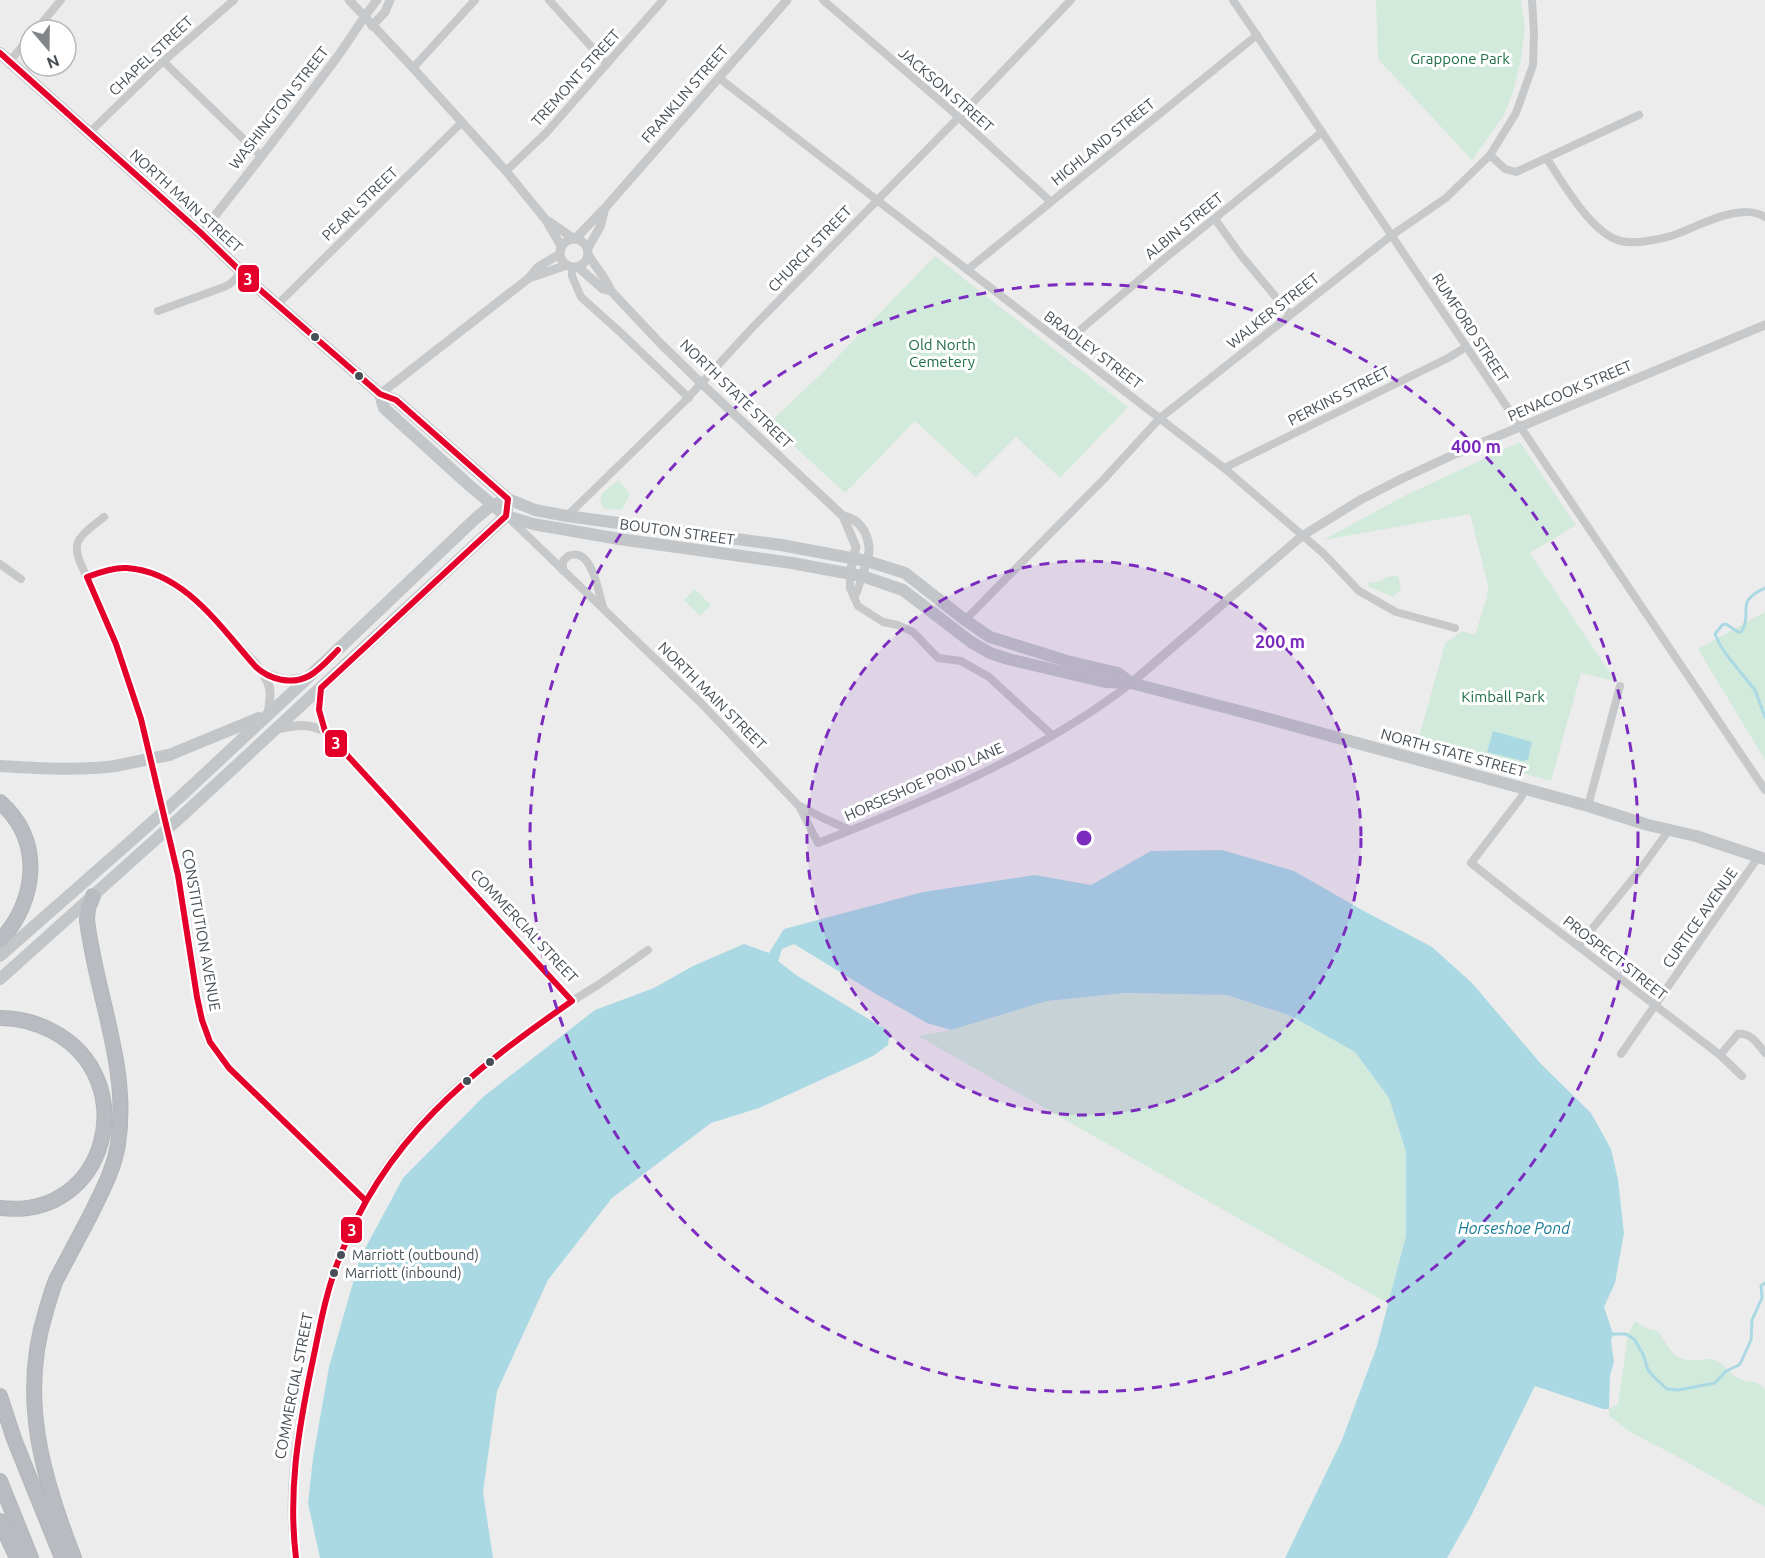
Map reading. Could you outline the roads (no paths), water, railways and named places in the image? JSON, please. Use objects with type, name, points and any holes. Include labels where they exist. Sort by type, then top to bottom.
[{"type":"highway","points":[[0,802],[9,810],[21,829],[28,849],[30,870],[23,908],[11,929],[0,941]]},
{"type":"highway","points":[[74,1558],[48,1485],[38,1442],[33,1400],[42,1325],[54,1284],[104,1189],[112,1167],[119,1135],[120,1092],[116,1062],[87,927],[88,908],[93,896]]},
{"type":"highway","points":[[0,1018],[33,1022],[64,1037],[79,1051],[97,1080],[102,1095],[105,1124],[102,1143],[93,1164],[87,1174],[70,1191],[37,1208],[23,1210],[0,1208]]},
{"type":"highway","points":[[0,1396],[14,1438],[62,1558]]},
{"type":"highway","points":[[0,1481],[31,1558]]},
{"type":"highway","points":[[0,1521],[17,1558]]},
{"type":"main road","name":"NORTH MAIN STREET","points":[[5,58],[201,232],[277,304],[380,394],[396,400],[508,500]]},
{"type":"main road","name":"NORTH MAIN STREET","points":[[380,394],[384,408],[492,505]]},
{"type":"main road","points":[[0,956],[180,797],[492,505],[508,500],[507,516],[184,814],[0,979]]},
{"type":"main road","name":"BOUTON STREET","points":[[508,500],[535,510],[567,516],[781,544],[867,561]]},
{"type":"main road","name":"BOUTON STREET","points":[[492,505],[507,516],[533,524],[856,574]]},
{"type":"main road","name":"NORTH STATE STREET","points":[[867,561],[905,573],[990,637],[1047,655],[1118,673],[1131,682]]},
{"type":"main road","name":"NORTH STATE STREET","points":[[856,574],[903,590],[953,630],[990,653],[1008,659],[1105,682],[1131,682],[1696,836],[1762,858]]},
{"type":"main road","points":[[0,765],[64,769],[115,766],[169,755],[268,714]]},
{"type":"street","points":[[46,18],[62,0]]},
{"type":"street","name":"CHAPEL STREET","points":[[90,133],[163,61],[234,0]]},
{"type":"street","points":[[349,0],[506,171],[546,220],[563,262],[572,266]]},
{"type":"street","name":"WASHINGTON STREET","points":[[201,232],[339,55],[377,0]]},
{"type":"street","points":[[372,26],[385,12],[390,0]]},
{"type":"street","points":[[413,68],[475,0]]},
{"type":"street","points":[[549,0],[607,64]]},
{"type":"street","name":"TREMONT STREET","points":[[506,171],[546,134],[663,0]]},
{"type":"street","name":"FRANKLIN STREET","points":[[574,238],[605,208],[788,0]]},
{"type":"street","name":"JACKSON STREET","points":[[823,0],[1050,201]]},
{"type":"street","name":"RUMFORD STREET","points":[[1233,0],[1765,790]]},
{"type":"street","name":"WALKER STREET","points":[[965,620],[1103,480],[1160,418],[1392,235],[1446,198],[1490,155],[1516,113],[1533,66],[1532,0]]},
{"type":"street","name":"CHURCH STREET","points":[[567,516],[688,398],[752,328],[958,118],[1066,1]]},
{"type":"street","name":"HIGHLAND STREET","points":[[966,270],[1257,36]]},
{"type":"street","points":[[5,58],[18,47]]},
{"type":"street","points":[[163,61],[261,156]]},
{"type":"street","name":"BRADLEY STREET","points":[[719,78],[1224,468],[1323,553],[1353,586],[1366,596],[1396,612],[1455,628]]},
{"type":"street","points":[[1490,155],[1505,169],[1516,172],[1639,115]]},
{"type":"street","name":"PEARL STREET","points":[[277,304],[462,122]]},
{"type":"street","name":"ALBIN STREET","points":[[1065,344],[1136,283],[1322,132]]},
{"type":"street","points":[[1548,159],[1566,189],[1587,214],[1602,230],[1617,240],[1651,241],[1674,235],[1725,215],[1746,211],[1762,214],[1765,217]]},
{"type":"street","name":"FRANKLIN STREET","points":[[588,251],[600,226],[605,208]]},
{"type":"street","points":[[1215,219],[1240,254],[1290,314]]},
{"type":"street","points":[[529,278],[585,262],[588,251],[583,242],[546,220]]},
{"type":"street","points":[[380,394],[529,278],[538,267],[560,250],[568,239],[574,238]]},
{"type":"street","name":"NORTH STATE STREET","points":[[588,251],[611,291],[660,343],[843,516],[855,542],[856,574]]},
{"type":"street","points":[[572,266],[572,276],[581,297],[688,398]]},
{"type":"street","name":"NORTH STATE STREET","points":[[572,266],[603,289],[611,291]]},
{"type":"street","points":[[158,311],[224,287],[242,272]]},
{"type":"street","name":"PENACOOK STREET","points":[[1131,682],[1302,536],[1360,500],[1455,454],[1765,325]]},
{"type":"street","name":"PERKINS STREET","points":[[1224,468],[1466,347]]},
{"type":"street","name":"NORTH MAIN STREET","points":[[507,516],[701,703],[798,805],[818,843]]},
{"type":"street","name":"NORTH STATE STREET","points":[[843,516],[854,518],[861,525],[870,549],[867,561],[856,574]]},
{"type":"street","points":[[104,517],[88,530],[76,545],[75,552],[87,577],[106,570],[128,568],[141,570],[165,579],[188,595],[211,615],[263,673],[270,688],[268,714]]},
{"type":"street","points":[[563,571],[563,561],[568,556],[578,555],[586,559],[592,570],[603,609]]},
{"type":"street","points":[[0,564],[21,579]]},
{"type":"street","points":[[854,597],[857,592],[856,574]]},
{"type":"street","points":[[856,574],[850,588],[858,606],[883,622],[898,625],[913,632],[938,658],[961,661],[989,677],[1052,735]]},
{"type":"street","name":"CONSTITUTION AVENUE","points":[[87,577],[122,662],[141,719],[178,874],[199,1009],[205,1031],[229,1068],[365,1200]]},
{"type":"street","points":[[263,673],[286,680],[309,677]]},
{"type":"street","name":"HORSESHOE POND LANE","points":[[818,843],[981,774],[1083,716],[1131,682]]},
{"type":"street","points":[[1588,806],[1620,686]]},
{"type":"street","name":"COMMERCIAL STREET","points":[[296,1558],[292,1490],[304,1404],[323,1310],[332,1279],[347,1238],[365,1200],[386,1166],[413,1131],[439,1104],[501,1051],[572,1001],[325,730],[318,708],[321,688]]},
{"type":"street","points":[[277,729],[298,724],[325,730]]},
{"type":"street","name":"PROSPECT STREET","points":[[1526,789],[1472,863],[1720,1056],[1742,1076]]},
{"type":"street","name":"NORTH MAIN STREET","points":[[798,805],[850,830]]},
{"type":"street","points":[[1578,946],[1640,870],[1669,830]]},
{"type":"street","name":"CURTICE AVENUE","points":[[1621,1054],[1654,1005],[1762,858]]},
{"type":"street","points":[[572,1001],[648,950]]},
{"type":"street","points":[[1720,1056],[1738,1034],[1744,1033],[1750,1036],[1765,1053]]},
{"type":"water","points":[[1493,731],[1532,742],[1528,760],[1523,761],[1487,752]]},
{"type":"water","name":"Horseshoe Pond","points":[[1222,850],[1294,871],[1432,947],[1472,983],[1541,1064],[1591,1113],[1611,1149],[1618,1180],[1624,1233],[1615,1283],[1604,1307],[1613,1334],[1611,1341],[1614,1362],[1610,1375],[1609,1409],[1535,1386],[1472,1514],[1447,1558],[1285,1558],[1342,1440],[1377,1346],[1406,1236],[1406,1152],[1389,1098],[1355,1052],[1291,1016],[1227,995],[1125,993],[1047,1001],[951,1030],[927,1023],[794,944],[782,949],[778,961],[796,975],[890,1032],[888,1045],[873,1056],[759,1108],[711,1123],[612,1198],[548,1280],[497,1391],[483,1492],[493,1558],[320,1558],[308,1503],[313,1458],[329,1367],[360,1258],[403,1178],[483,1097],[595,1010],[654,988],[693,966],[744,944],[769,953],[784,929],[923,892],[1035,875],[1091,885],[1151,851]]},
{"type":"waterway","points":[[1765,588],[1755,593],[1747,603],[1746,619],[1741,632],[1726,624],[1722,625],[1715,634],[1729,658],[1755,690],[1765,717]]},
{"type":"waterway","points":[[1613,1334],[1626,1334],[1634,1339],[1643,1354],[1648,1370],[1667,1389],[1678,1390],[1715,1383],[1726,1371],[1741,1362],[1751,1340],[1752,1320],[1762,1298],[1761,1286],[1765,1283]]},
{"type":"place","name":"Marriott (outbound)","points":[[341,1255]]},
{"type":"place","name":"Marriott (inbound)","points":[[334,1273]]},
{"type":"park label","name":"Grappone Park","points":[[1460,59]]},
{"type":"park label","name":"Old North Cemetery","points":[[942,354]]},
{"type":"park label","name":"Kimball Park","points":[[1503,697]]}]
